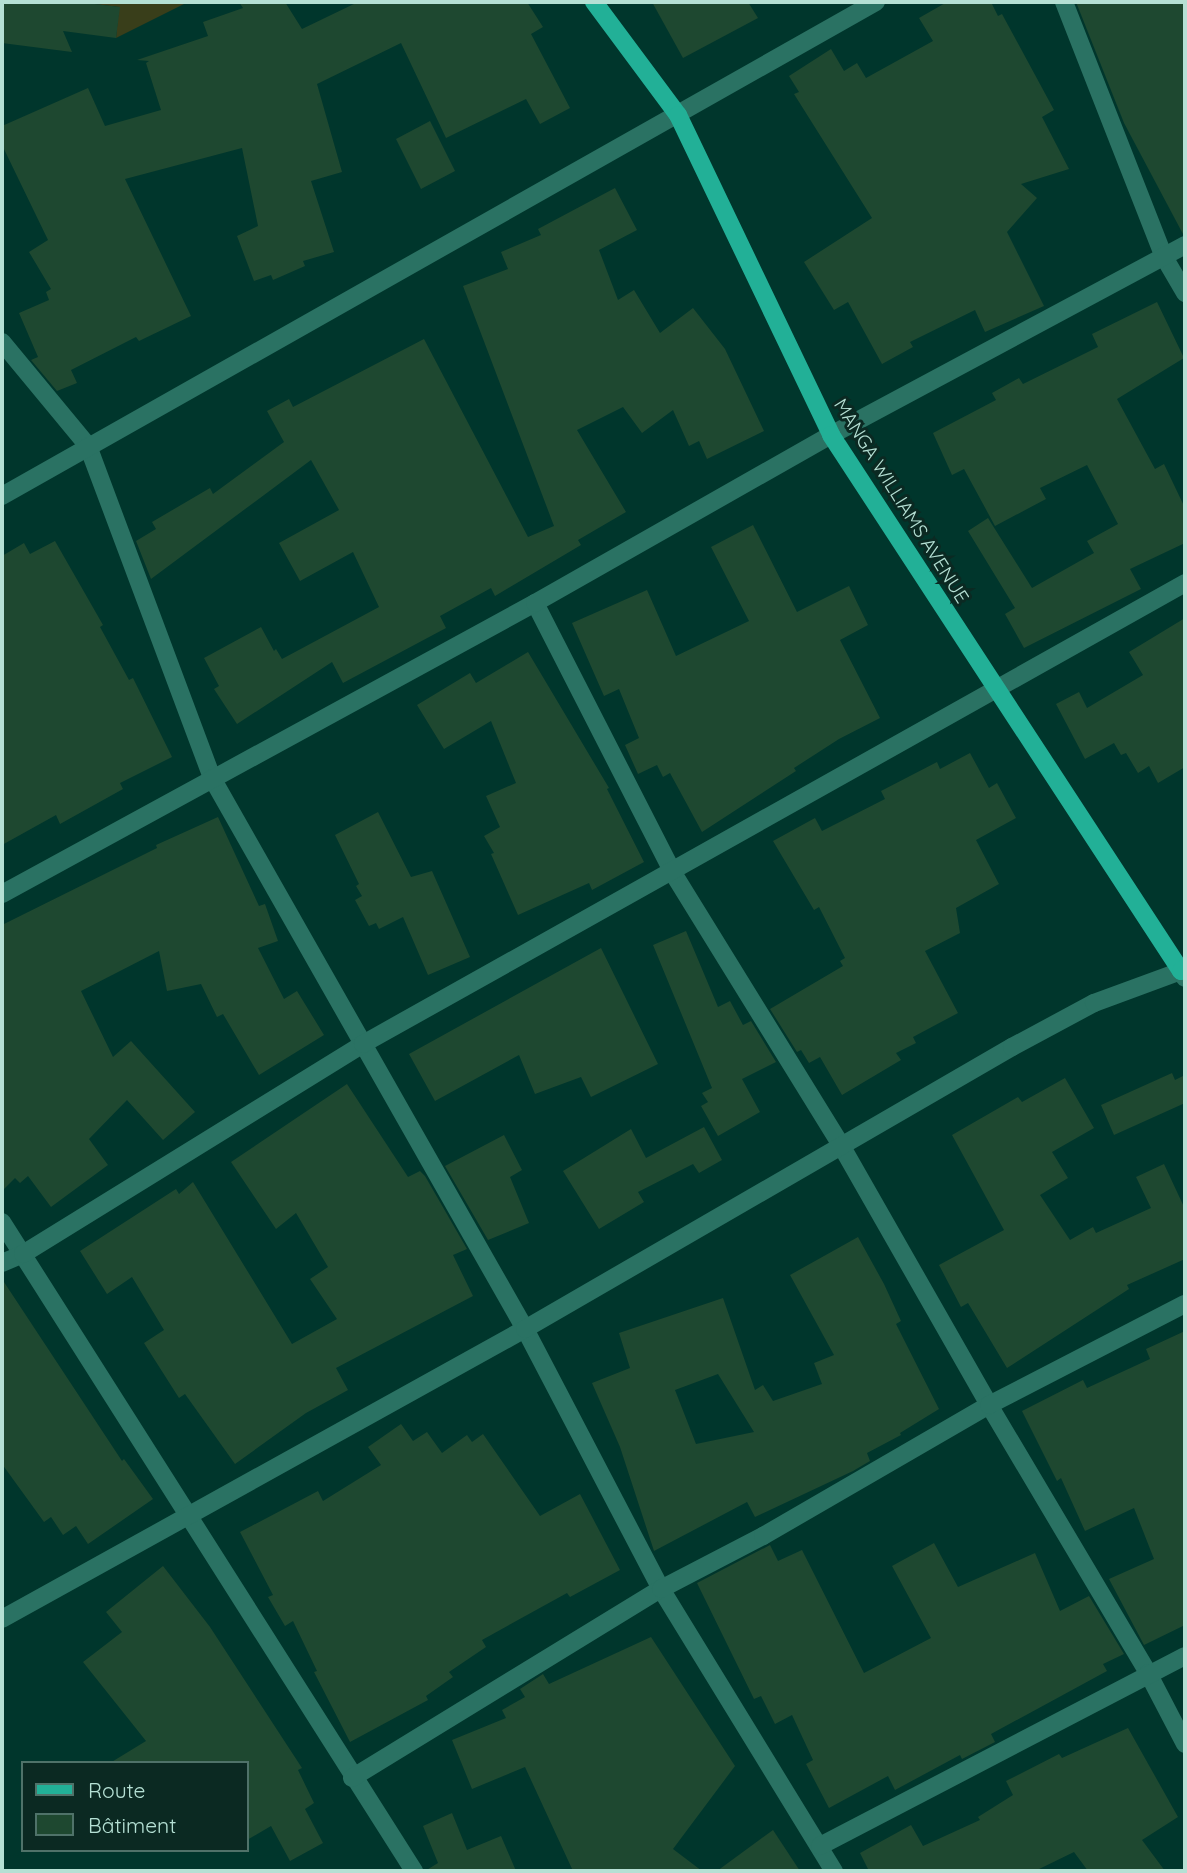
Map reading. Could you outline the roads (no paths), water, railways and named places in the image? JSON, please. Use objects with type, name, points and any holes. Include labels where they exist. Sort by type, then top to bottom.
[{"type":"main road","name":"MANGA WILLIAMS AVENUE","points":[[594,2],[678,115],[831,435],[1184,972]]},
{"type":"street","points":[[2,496],[876,2]]},
{"type":"street","points":[[1064,2],[1164,257],[1185,293]]},
{"type":"street","points":[[2,894],[536,603],[831,435],[1185,245]]},
{"type":"street","points":[[2,342],[88,446],[212,778],[525,1329],[661,1589],[834,1871]]},
{"type":"street","points":[[2,1263],[23,1254],[363,1044],[673,873],[1185,583]]},
{"type":"street","points":[[536,603],[673,873],[842,1147],[989,1405],[1148,1673],[1185,1744]]},
{"type":"street","points":[[2,1619],[525,1329],[1012,1047],[1094,1003],[1184,972]]},
{"type":"street","points":[[2,1222],[190,1516],[352,1778],[414,1871]]},
{"type":"street","points":[[352,1778],[661,1589],[763,1536],[989,1405],[1185,1304]]},
{"type":"street","points":[[820,1846],[1185,1656]]}]
